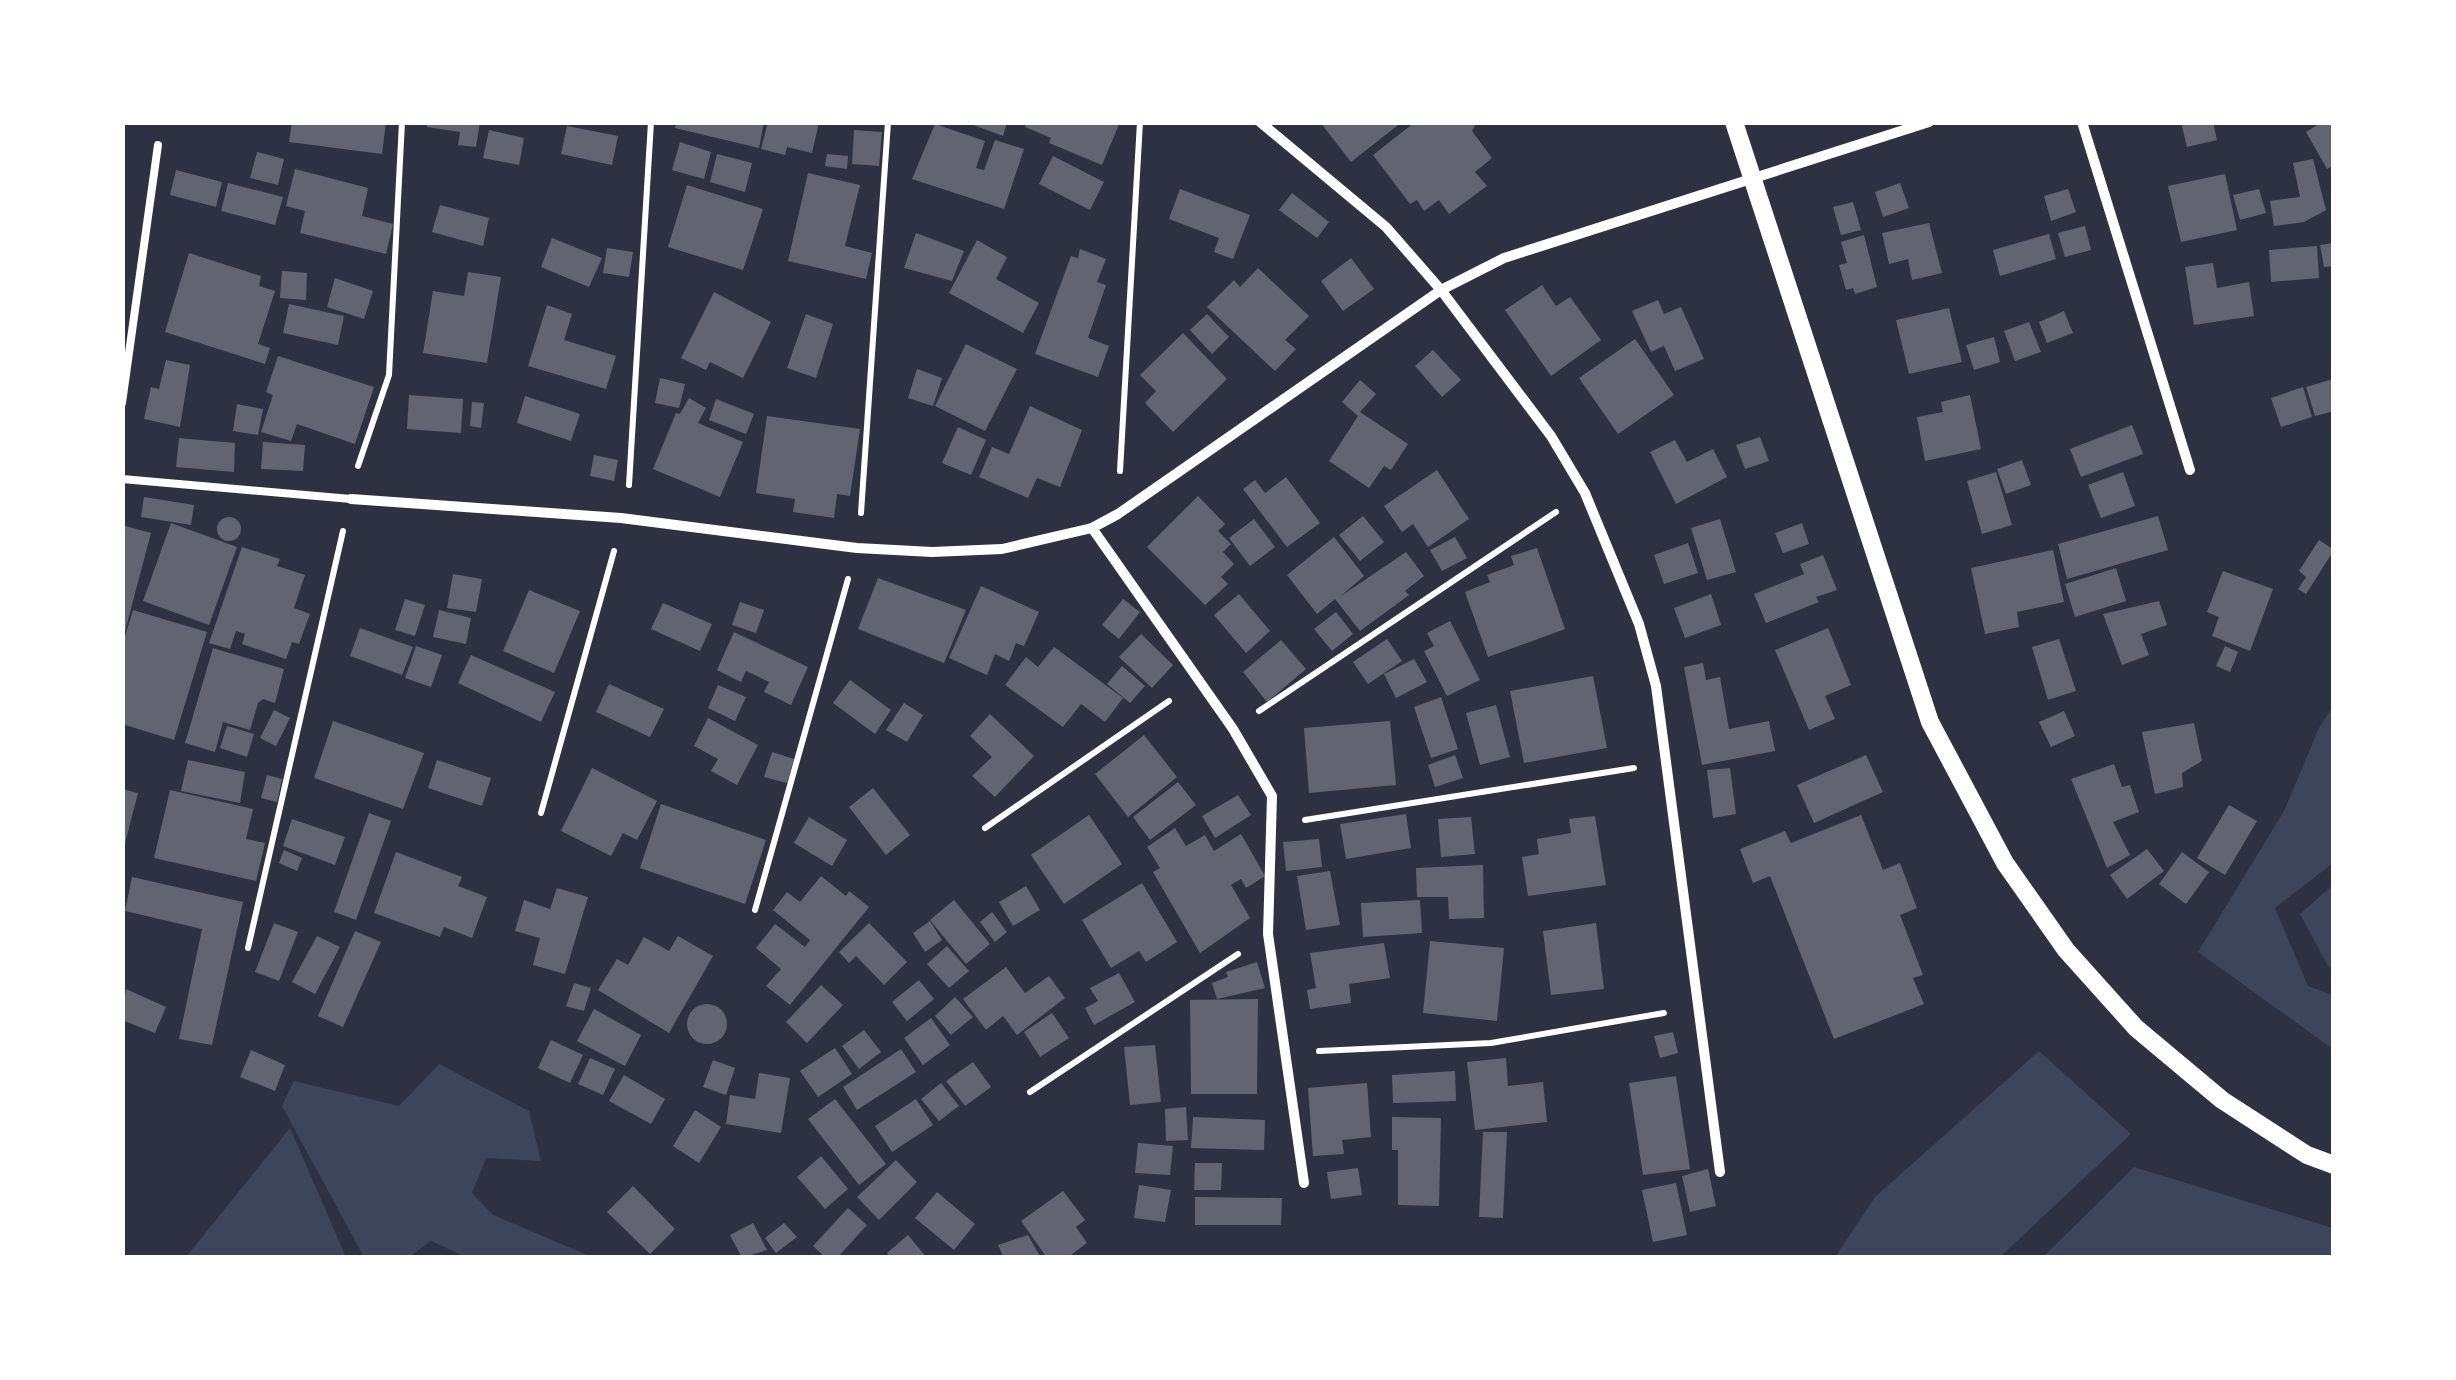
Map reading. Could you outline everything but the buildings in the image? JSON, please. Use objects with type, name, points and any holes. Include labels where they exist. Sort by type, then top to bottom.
[{"type":"street","points":[[1260,122],[1386,226],[1440,290],[1550,436],[1585,493],[1639,624],[1656,686],[1720,1172]]},
{"type":"street","points":[[1734,122],[1930,722],[2006,864],[2066,950],[2136,1028],[2222,1100],[2307,1154],[2334,1165]]},
{"type":"street","points":[[351,499],[622,518],[857,548],[932,552],[1002,549],[1092,528],[1118,514],[1440,290],[1504,258],[1929,122]]},
{"type":"street","points":[[2082,122],[2190,470]]},
{"type":"street","points":[[1092,528],[1233,729],[1272,796],[1268,934],[1304,1183]]},
{"type":"lane","points":[[122,403],[158,145]]},
{"type":"lane","points":[[122,480],[351,499]]},
{"type":"path","points":[[248,948],[351,499],[389,375],[402,122]]},
{"type":"path","points":[[541,814],[622,518],[632,467],[651,122]]},
{"type":"path","points":[[756,910],[857,548],[888,122]]},
{"type":"path","points":[[1118,514],[1140,122]]},
{"type":"path","points":[[1233,729],[1585,493]]},
{"type":"path","points":[[985,828],[1199,680]]},
{"type":"path","points":[[1274,825],[1669,762]]},
{"type":"path","points":[[1030,1092],[1268,934]]},
{"type":"path","points":[[1283,1052],[1491,1043],[1698,1007]]},
{"type":"shaded area","points":[[2333,706],[2333,863],[2275,908],[2308,986],[2333,995],[2333,1049],[2198,952],[2284,811],[2319,728]]},
{"type":"shaded area","points":[[2333,885],[2333,968],[2328,966],[2300,914]]},
{"type":"shaded area","points":[[2039,1051],[2131,1134],[2000,1257],[1835,1257],[1875,1197]]},
{"type":"shaded area","points":[[439,1064],[529,1111],[541,1161],[486,1158],[472,1193],[493,1215],[592,1257],[466,1257],[431,1241],[409,1257],[364,1257],[282,1106],[294,1081],[399,1106]]},
{"type":"shaded area","points":[[290,1128],[346,1257],[186,1257]]},
{"type":"shaded area","points":[[2134,1167],[2333,1228],[2333,1257],[2043,1257]]}]
